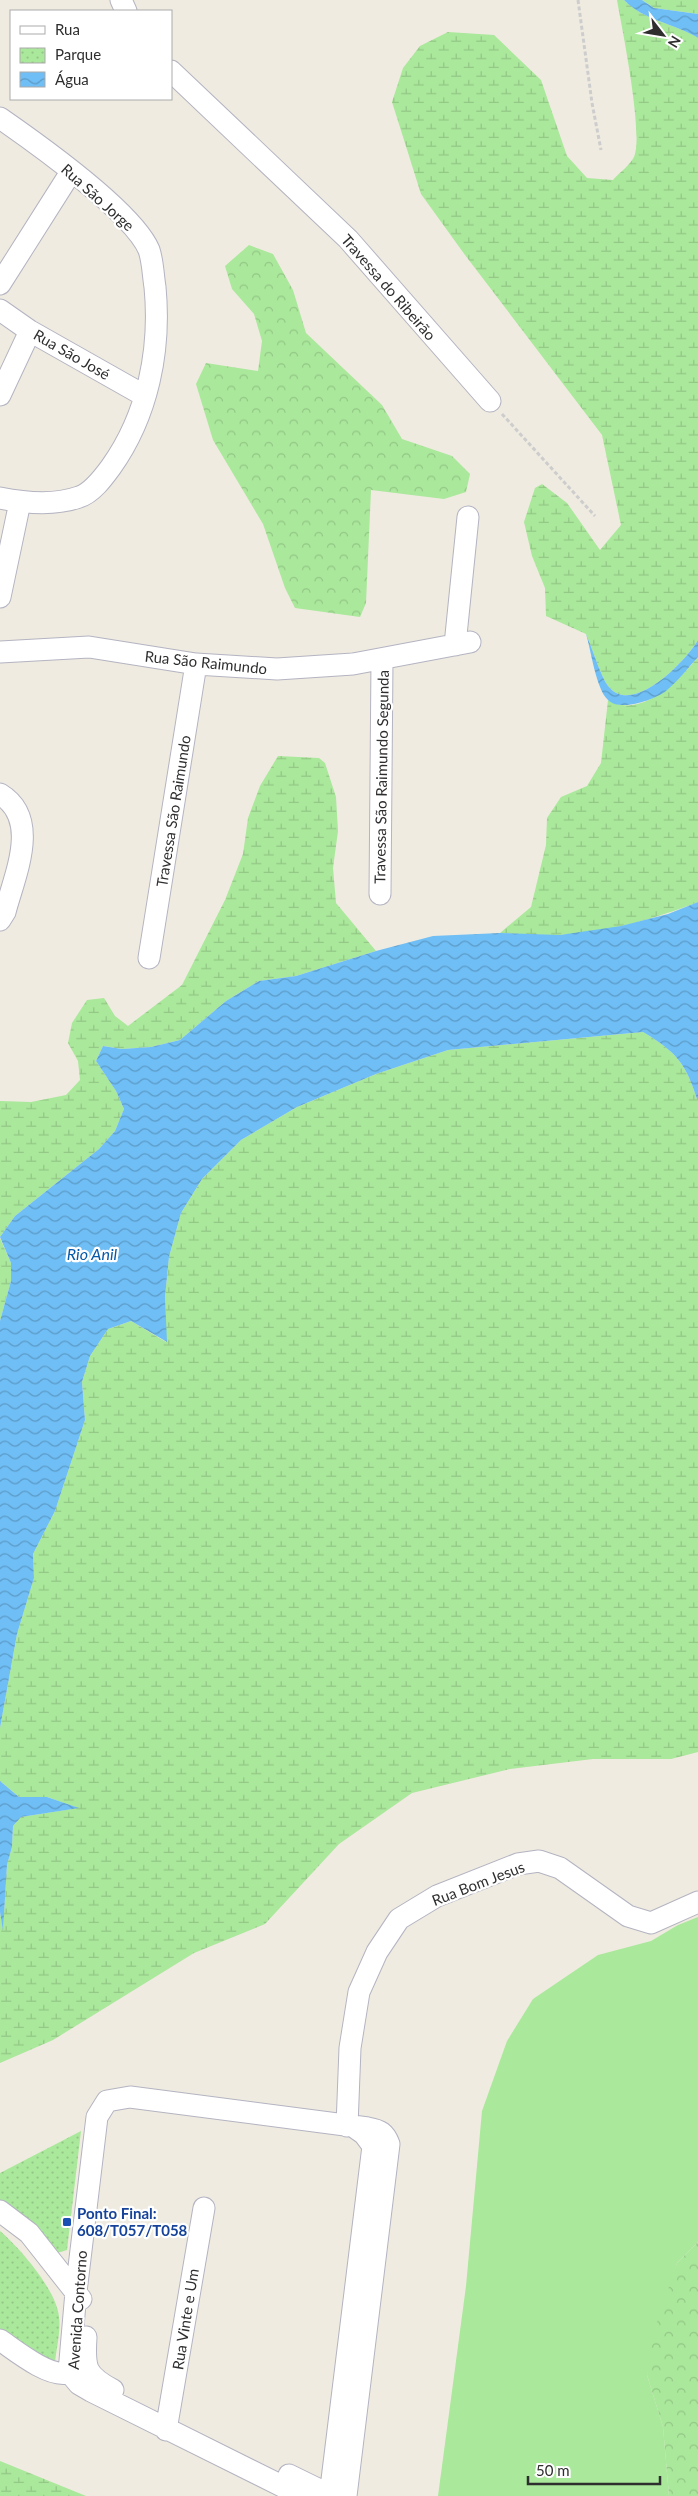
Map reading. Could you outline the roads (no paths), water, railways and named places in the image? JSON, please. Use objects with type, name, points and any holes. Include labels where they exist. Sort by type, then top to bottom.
[{"type":"street","name":"Travessa do Ribeirão","points":[[172,72],[348,239],[490,401]]},
{"type":"street","name":"Rua São Jorge","points":[[0,118],[108,202],[139,234],[148,250],[158,316],[153,362],[144,404],[128,440],[102,480],[80,497],[53,502],[10,500]]},
{"type":"street","points":[[0,284],[71,172]]},
{"type":"street","name":"Rua São José","points":[[0,310],[30,331],[145,396]]},
{"type":"street","points":[[0,395],[30,331]]},
{"type":"street","points":[[0,597],[10,500]]},
{"type":"street","name":"Rua São Raimundo","points":[[0,652],[89,647],[196,664],[277,670],[382,660],[463,643],[468,517]]},
{"type":"street","name":"Travessa São Raimundo Segunda","points":[[380,894],[382,660]]},
{"type":"street","name":"Travessa São Raimundo","points":[[149,958],[196,664]]},
{"type":"street","points":[[0,920],[5,912],[24,840],[17,808],[5,797]]},
{"type":"street","name":"Rua Bom Jesus","points":[[350,2127],[350,2048],[359,1992],[378,1952],[399,1919],[445,1893],[518,1864],[539,1861],[560,1868],[628,1916],[640,1921],[651,1923],[698,1902]]},
{"type":"street","name":"Avenida Contorno","points":[[167,2424],[335,2496],[372,2146],[364,2134],[350,2127],[130,2097],[117,2106],[110,2118],[82,2300],[77,2367],[92,2376],[99,2383],[167,2424],[302,2496]]},
{"type":"street","name":"Rua Vinte e Um","points":[[167,2424],[204,2208]]},
{"type":"street","points":[[0,2211],[29,2233],[82,2300]]},
{"type":"street","points":[[0,2340],[30,2360],[51,2371],[60,2374],[77,2367]]},
{"type":"water","points":[[624,0],[642,0],[654,8],[698,14],[698,38],[641,13]]},
{"type":"water","points":[[586,634],[606,683],[619,694],[631,695],[645,690],[658,682],[671,672],[698,640],[698,657],[666,691],[646,701],[620,705],[608,700],[600,687]]},
{"type":"water","name":"Rio Anil","points":[[698,902],[698,1102],[685,1069],[673,1053],[643,1032],[448,1050],[376,1074],[297,1107],[241,1140],[202,1179],[181,1213],[169,1257],[165,1297],[167,1342],[131,1321],[108,1329],[90,1356],[82,1382],[85,1420],[55,1511],[33,1554],[34,1578],[17,1634],[0,1728],[0,1321],[11,1281],[11,1263],[0,1237],[15,1216],[99,1149],[115,1131],[124,1109],[116,1091],[96,1061],[103,1046],[122,1049],[151,1047],[180,1040],[226,1001],[259,981],[296,976],[376,951],[433,936],[500,933],[560,935],[621,926],[668,914]]},
{"type":"water","points":[[0,1781],[19,1797],[47,1797],[79,1808],[21,1817],[13,1826],[12,1847],[7,1865],[3,1931],[0,1912]]},
{"type":"place","name":"Ponto Final: 608/T057/T058","points":[[67,2222]]}]
